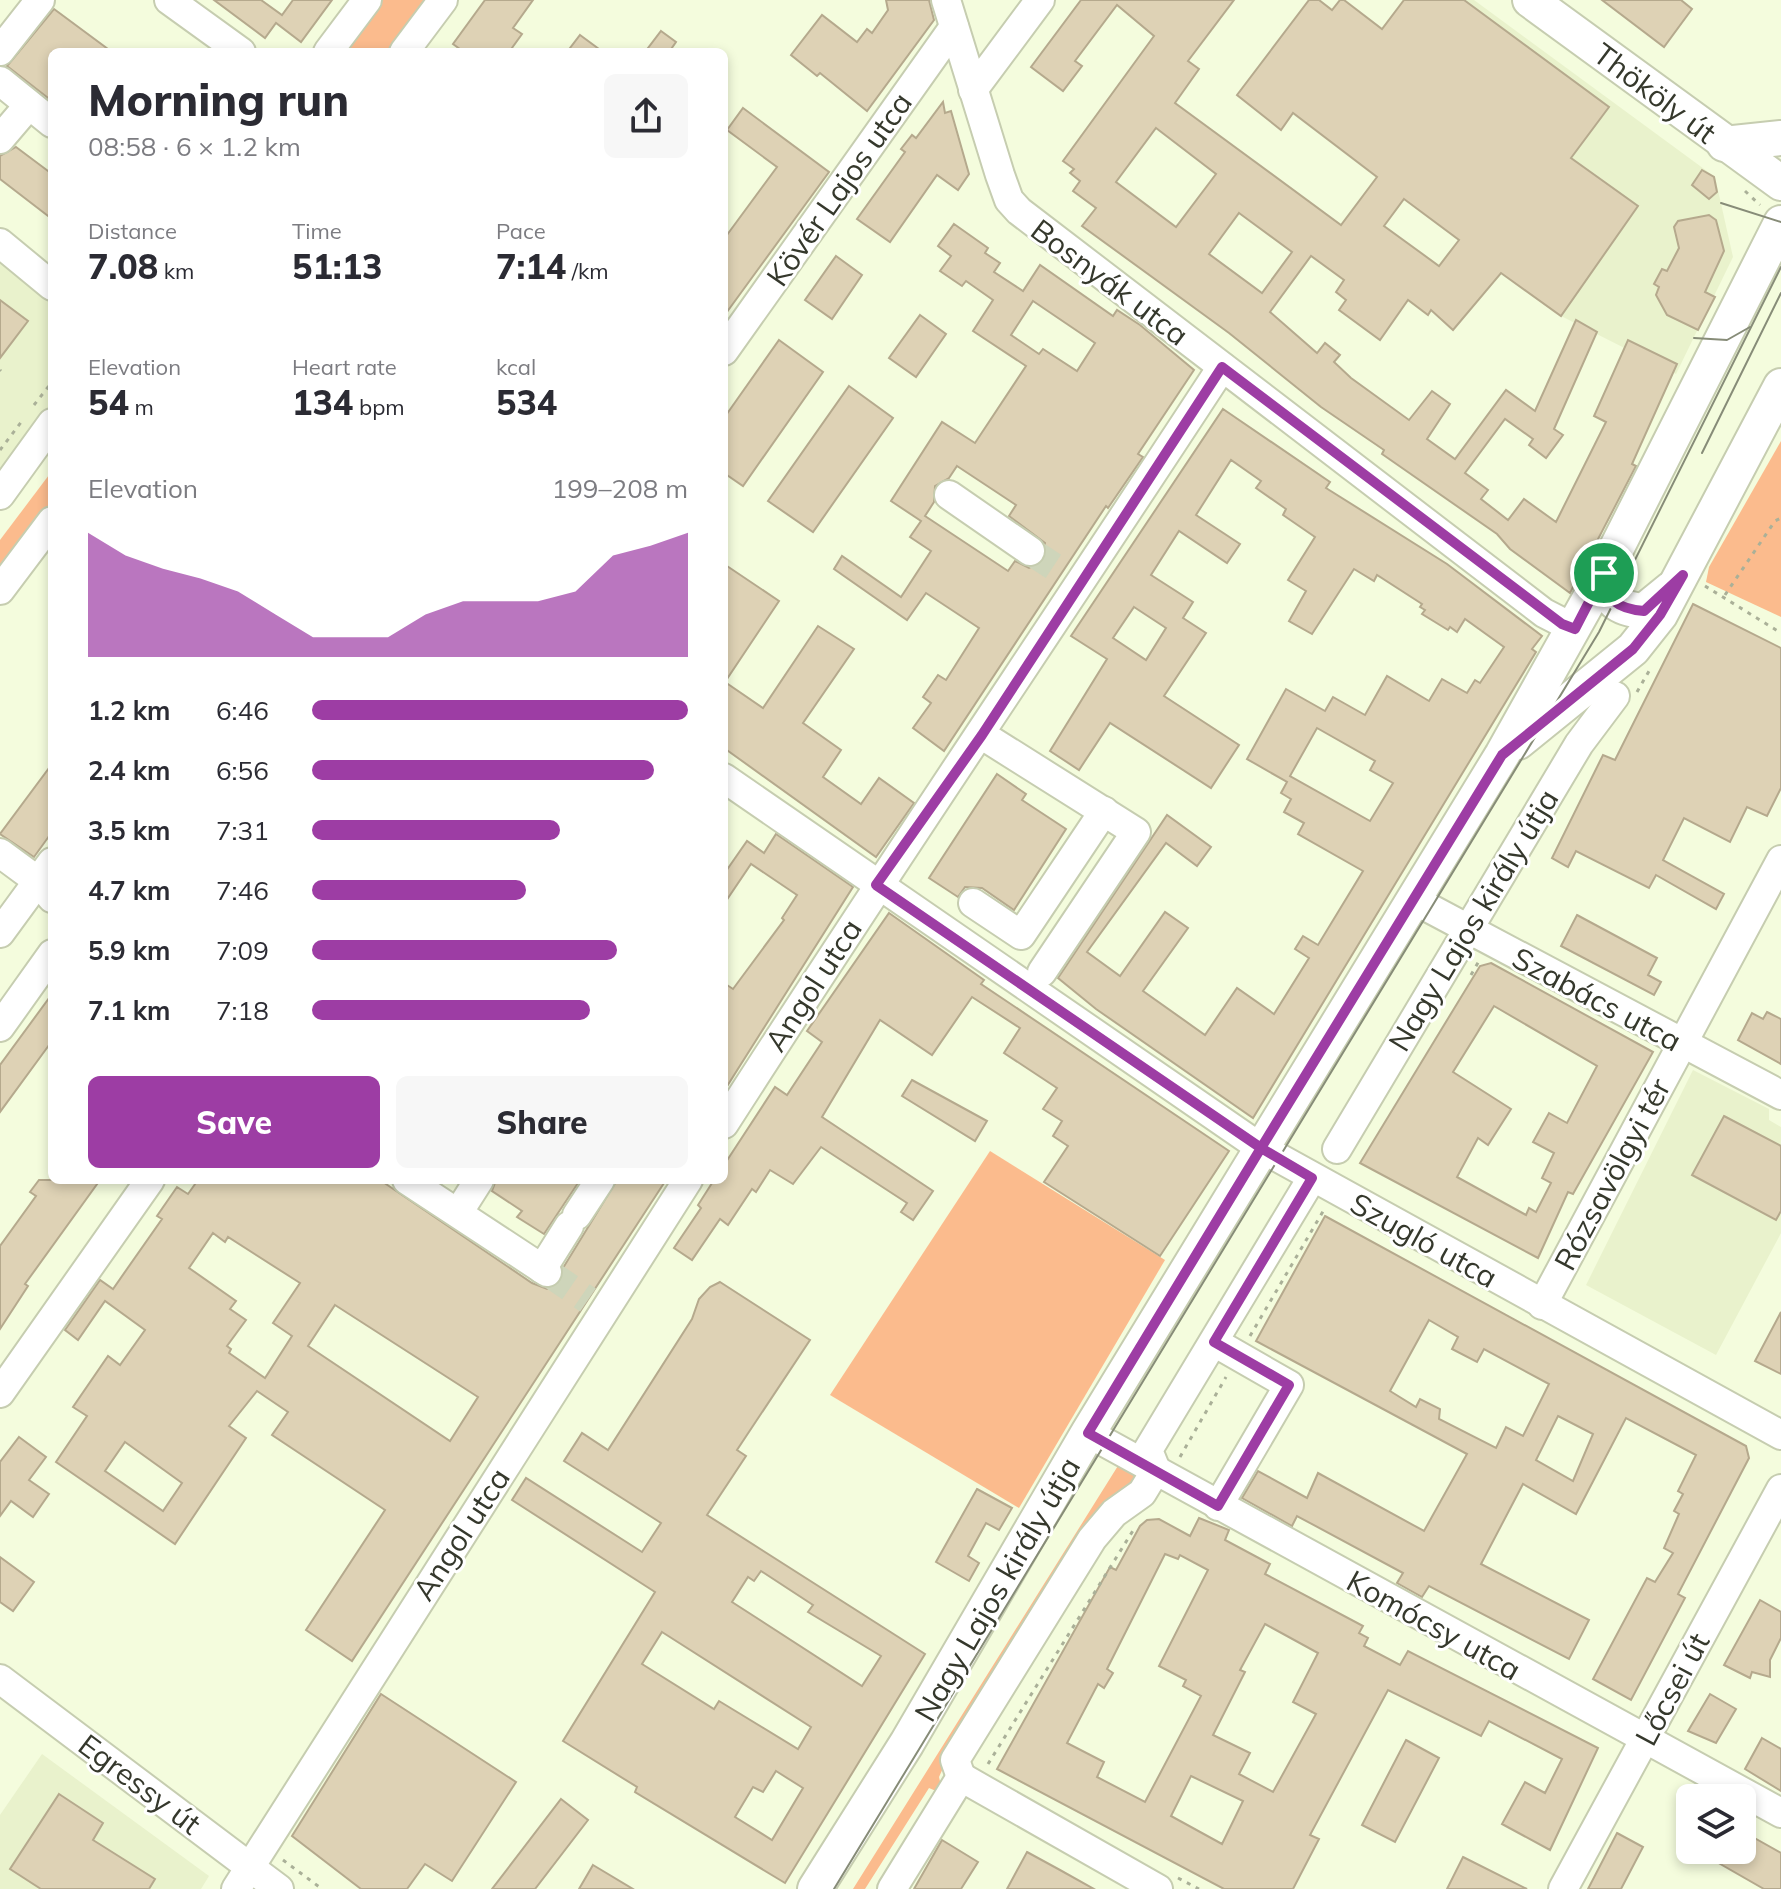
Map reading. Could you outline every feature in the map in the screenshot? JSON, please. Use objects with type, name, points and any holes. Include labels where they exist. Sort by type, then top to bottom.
[{"type":"main road","name":"Thököly út","points":[[1530,0],[1781,183]]},
{"type":"main road","points":[[1724,144],[1781,138]]},
{"type":"main road","name":"Nagy Lajos király útja","points":[[815,1889],[907,1743],[1088,1433],[1502,755],[1575,629],[1781,223]]},
{"type":"main road","name":"Nagy Lajos király útja","points":[[1502,755],[1633,649],[1660,615],[1781,386]]},
{"type":"main road","points":[[1604,573],[1604,587],[1614,604],[1623,609],[1644,611]]},
{"type":"main road","points":[[1575,629],[1599,632],[1644,611],[1683,575]]},
{"type":"street","points":[[0,51],[40,0]]},
{"type":"street","points":[[169,0],[235,48]]},
{"type":"street","points":[[331,48],[367,0]]},
{"type":"street","points":[[407,48],[443,0]]},
{"type":"street","points":[[973,90],[1040,0]]},
{"type":"street","name":"Bosnyák utca","points":[[950,14],[1009,200],[1019,211],[1537,608],[1575,629]]},
{"type":"street","name":"Kövér Lajos utca","points":[[728,345],[950,14]]},
{"type":"street","points":[[0,81],[48,120]]},
{"type":"street","points":[[0,139],[29,105]]},
{"type":"street","points":[[0,243],[48,283]]},
{"type":"street","name":"Angol utca","points":[[728,1118],[876,885],[982,735],[1071,578],[1222,367]]},
{"type":"street","points":[[0,495],[48,429]]},
{"type":"street","points":[[949,495],[1030,551]]},
{"type":"street","points":[[0,590],[48,526]]},
{"type":"street","name":"Nagy Lajos király útja","points":[[1337,1149],[1579,744],[1615,696]]},
{"type":"street","points":[[982,735],[1136,832],[1042,972]]},
{"type":"street","name":"Szugló utca","points":[[728,781],[1261,1148],[1313,1194],[1542,1305],[1781,1435]]},
{"type":"street","points":[[973,903],[1021,935],[1104,811]]},
{"type":"street","points":[[0,853],[47,880],[0,933]]},
{"type":"street","name":"Rózsavölgyi tér","points":[[1542,1305],[1781,861]]},
{"type":"street","name":"Szabács utca","points":[[1414,900],[1781,1095]]},
{"type":"street","points":[[0,1027],[48,960]]},
{"type":"street","points":[[0,1393],[147,1184]]},
{"type":"street","points":[[413,1184],[544,1271],[597,1184]]},
{"type":"street","points":[[458,1213],[476,1184]]},
{"type":"street","name":"Angol utca","points":[[242,1877],[596,1305],[685,1184]]},
{"type":"street","points":[[1156,1470],[1148,1450],[1214,1342],[1313,1194]]},
{"type":"street","points":[[1214,1342],[1289,1385],[1218,1506]]},
{"type":"street","name":"Komócsy utca","points":[[1088,1433],[1781,1813]]},
{"type":"street","name":"Nagy Lajos király útja","points":[[892,1889],[972,1775],[955,1760],[1092,1539],[1114,1513],[1142,1493],[1156,1470]]},
{"type":"street","name":"Lőcsei út","points":[[1563,1889],[1781,1489]]},
{"type":"street","name":"Egressy út","points":[[0,1679],[242,1877],[279,1889]]},
{"type":"street","points":[[972,1775],[1158,1889]]},
{"type":"path","points":[[1724,596],[1775,521],[1781,518]]},
{"type":"path","points":[[1683,575],[1724,596],[1781,633]]},
{"type":"path","points":[[972,1775],[1135,1526]]},
{"type":"shaded area","points":[[382,0],[429,0],[394,48],[345,48]]},
{"type":"shaded area","points":[[1404,0],[1474,0],[1715,177],[1733,257],[1676,374],[1561,316],[1306,123]]},
{"type":"shaded area","points":[[0,246],[48,287],[48,423],[0,489]]},
{"type":"shaded area","points":[[1781,441],[1781,617],[1706,582],[1709,567]]},
{"type":"shaded area","points":[[48,476],[48,510],[0,576],[0,540]]},
{"type":"shaded area","points":[[1693,1070],[1769,1109],[1769,1120],[1781,1127],[1781,1233],[1716,1355],[1586,1285]]},
{"type":"shaded area","points":[[990,1151],[1165,1260],[1019,1508],[830,1395]]},
{"type":"shaded area","points":[[1121,1461],[1142,1475],[958,1735],[939,1777],[943,1794],[929,1788],[865,1889],[853,1889]]},
{"type":"shaded area","points":[[42,1754],[209,1876],[201,1889],[0,1889],[0,1815]]},
{"type":"building","points":[[214,0],[261,0],[282,15],[293,0],[332,0],[301,42],[276,23],[265,38]]},
{"type":"building","points":[[485,0],[533,0],[513,28],[522,34],[512,48],[458,48],[453,44]]},
{"type":"building","points":[[886,0],[929,0],[934,20],[867,111],[820,73],[817,76],[791,55],[822,15],[857,42],[867,29],[872,33],[888,10]]},
{"type":"building","points":[[1081,0],[1234,0],[1188,61],[1199,69],[1175,103],[1341,225],[1377,177],[1293,113],[1281,130],[1237,95],[1309,0],[1319,0],[1332,10],[1340,0],[1344,0],[1382,29],[1404,0],[1464,0],[1609,107],[1571,158],[1638,206],[1561,316],[1501,273],[1453,330],[1431,310],[1428,315],[1408,300],[1380,340],[1339,310],[1346,300],[1336,292],[1344,280],[1311,256],[1270,312],[1317,353],[1325,343],[1340,355],[1334,362],[1351,378],[1409,420],[1432,391],[1450,404],[1427,439],[1455,459],[1506,390],[1535,411],[1576,320],[1597,332],[1554,429],[1563,435],[1546,458],[1529,445],[1533,439],[1505,419],[1465,473],[1488,490],[1481,499],[1508,520],[1524,499],[1556,522],[1606,422],[1594,416],[1628,340],[1677,364],[1632,464],[1636,466],[1570,593],[1510,549],[1497,534],[1382,454],[1384,450],[1321,407],[1229,333],[1082,226],[1096,208],[1073,191],[1080,181],[1070,173],[1074,169],[1063,161],[1154,36],[1117,5],[1075,61],[1082,66],[1063,91],[1031,67]],"holes":[[[1156,128],[1216,174],[1176,227],[1116,182]],[[1404,199],[1459,240],[1439,266],[1384,226]],[[1239,213],[1292,252],[1262,293],[1209,254]]]},
{"type":"building","points":[[1602,0],[1681,0],[1692,9],[1664,47]]},
{"type":"building","points":[[54,9],[107,48],[48,48],[48,98],[7,66]]},
{"type":"building","points":[[661,31],[676,42],[672,48],[648,48]]},
{"type":"building","points":[[580,35],[598,48],[570,48]]},
{"type":"building","points":[[943,102],[945,113],[951,111],[969,174],[958,190],[937,175],[890,242],[857,219],[905,152],[901,149],[912,135],[916,138]]},
{"type":"building","points":[[743,108],[829,172],[728,311],[728,234],[777,167],[728,129]]},
{"type":"building","points":[[16,147],[48,171],[48,216],[0,179],[0,156]]},
{"type":"building","points":[[1702,170],[1714,177],[1717,192],[1709,199],[1692,185]]},
{"type":"building","points":[[1709,215],[1716,220],[1724,251],[1705,292],[1715,297],[1698,330],[1667,315],[1656,295],[1659,287],[1654,284],[1662,269],[1667,271],[1679,248],[1674,227],[1678,221]]},
{"type":"building","points":[[954,224],[988,248],[985,253],[1000,263],[994,272],[1023,291],[1040,265],[1113,316],[1117,310],[1140,325],[1194,370],[1138,454],[1143,457],[1108,508],[1106,506],[944,751],[913,728],[931,703],[923,697],[938,675],[946,680],[979,628],[926,593],[907,620],[834,569],[842,556],[901,597],[931,551],[910,537],[921,521],[891,501],[942,422],[975,443],[1026,366],[973,331],[993,300],[966,281],[962,286],[940,271],[951,256],[938,246]],"holes":[[[1033,301],[1095,343],[1077,371],[1043,349],[1039,354],[1011,335]],[[957,466],[1016,505],[1009,516],[1045,543],[1043,561],[1029,568],[1015,561],[1008,571],[925,516],[934,502],[935,486],[949,478]]]},
{"type":"building","points":[[836,256],[862,275],[832,319],[805,300]]},
{"type":"building","points":[[0,300],[28,321],[0,358]]},
{"type":"building","points":[[920,315],[946,334],[916,377],[889,358]]},
{"type":"building","points":[[779,340],[823,372],[743,486],[728,476],[728,412]]},
{"type":"building","points":[[849,386],[893,418],[813,532],[768,501]]},
{"type":"building","points":[[1223,409],[1330,482],[1326,488],[1447,564],[1542,636],[1532,649],[1536,652],[1253,1118],[1096,1009],[1058,978],[1167,815],[1211,847],[1197,866],[1166,843],[1087,952],[1120,976],[1165,912],[1188,928],[1143,991],[1205,1035],[1237,988],[1274,1014],[1309,958],[1295,949],[1303,936],[1318,945],[1363,871],[1298,834],[1304,823],[1284,812],[1291,799],[1281,793],[1287,782],[1247,759],[1286,689],[1325,711],[1333,697],[1365,715],[1387,676],[1429,701],[1442,679],[1467,693],[1475,680],[1480,683],[1504,647],[1465,619],[1457,632],[1450,627],[1448,630],[1422,614],[1425,610],[1420,607],[1422,604],[1377,575],[1374,581],[1354,569],[1312,634],[1289,621],[1306,591],[1288,580],[1315,537],[1283,515],[1286,509],[1256,488],[1261,481],[1231,460],[1196,515],[1240,544],[1227,563],[1179,531],[1151,575],[1193,602],[1183,618],[1206,633],[1164,696],[1239,745],[1211,788],[1110,723],[1079,770],[1050,751],[1107,659],[1071,636]],"holes":[[[1134,607],[1166,628],[1146,660],[1113,638]],[[1317,728],[1375,761],[1370,770],[1393,783],[1370,821],[1290,776]]]},
{"type":"building","points":[[728,567],[779,601],[728,678]]},
{"type":"building","points":[[1693,604],[1781,648],[1781,788],[1767,816],[1747,807],[1730,842],[1684,818],[1663,860],[1724,894],[1716,909],[1656,875],[1649,888],[1576,851],[1568,867],[1552,858],[1603,755],[1615,760]]},
{"type":"building","points":[[818,626],[854,649],[803,723],[841,750],[823,777],[861,804],[879,778],[914,803],[876,857],[728,751],[728,684],[763,708]]},
{"type":"building","points":[[48,769],[48,838],[34,857],[0,834]]},
{"type":"building","points":[[997,774],[1026,794],[1022,800],[1066,829],[1014,910],[982,888],[965,887],[958,897],[929,878]]},
{"type":"building","points":[[776,834],[853,887],[728,1085],[728,986],[733,989],[784,920],[782,918],[797,895],[751,864],[728,898],[728,868],[747,841],[764,853]]},
{"type":"building","points":[[889,913],[984,980],[981,984],[1229,1151],[1160,1256],[1044,1182],[1068,1146],[1053,1136],[1062,1121],[1043,1109],[1057,1088],[1004,1053],[1020,1028],[972,997],[932,1055],[880,1020],[822,1117],[933,1191],[913,1220],[901,1212],[907,1203],[821,1147],[793,1184],[770,1170],[756,1192],[752,1189],[728,1225],[720,1219],[692,1260],[674,1248],[701,1208],[698,1205],[711,1184],[728,1184],[728,1159],[775,1087],[787,1095],[822,1042],[807,1031]]},
{"type":"building","points":[[1577,915],[1657,958],[1648,975],[1661,982],[1654,995],[1561,946]]},
{"type":"building","points":[[1491,963],[1653,1052],[1573,1194],[1568,1192],[1538,1258],[1360,1163],[1480,966]],"holes":[[[1494,1006],[1597,1066],[1567,1123],[1549,1113],[1533,1142],[1554,1153],[1542,1178],[1551,1183],[1536,1212],[1529,1208],[1526,1215],[1457,1177],[1478,1138],[1488,1145],[1511,1109],[1453,1072]]]},
{"type":"building","points":[[48,999],[48,1046],[0,1112],[0,1065]]},
{"type":"building","points":[[1767,1012],[1781,1019],[1781,1064],[1738,1040],[1752,1013],[1763,1019]]},
{"type":"building","points":[[912,1080],[987,1121],[975,1141],[902,1096]]},
{"type":"building","points":[[1724,1116],[1781,1146],[1781,1211],[1776,1220],[1692,1175]]},
{"type":"building","points":[[39,1180],[48,1180],[48,1184],[97,1184],[25,1284],[28,1286],[0,1329],[0,1246],[36,1196],[30,1192]]},
{"type":"building","points":[[195,1184],[386,1184],[532,1283],[547,1289],[562,1281],[563,1268],[615,1184],[663,1184],[352,1661],[306,1630],[385,1510],[272,1435],[288,1412],[257,1391],[229,1426],[246,1438],[175,1544],[56,1462],[87,1416],[73,1407],[108,1356],[120,1365],[145,1330],[105,1301],[78,1340],[65,1330],[100,1280],[113,1289],[162,1219],[157,1216],[177,1187],[188,1194]],"holes":[[[213,1233],[225,1242],[228,1237],[300,1283],[273,1323],[292,1336],[265,1378],[229,1353],[231,1349],[227,1346],[246,1320],[230,1309],[236,1301],[189,1268]],[[335,1305],[478,1397],[450,1441],[308,1346]],[[125,1442],[182,1483],[163,1511],[105,1471]]]},
{"type":"building","points":[[495,1184],[577,1184],[544,1234],[517,1217],[522,1211],[492,1191]]},
{"type":"building","points":[[1325,1216],[1746,1446],[1749,1458],[1678,1594],[1685,1598],[1631,1700],[1593,1679],[1647,1578],[1655,1582],[1673,1553],[1664,1548],[1679,1514],[1674,1511],[1683,1494],[1678,1491],[1696,1455],[1626,1418],[1576,1514],[1523,1484],[1481,1564],[1589,1620],[1569,1659],[1429,1586],[1422,1597],[1397,1583],[1403,1573],[1297,1516],[1292,1526],[1242,1498],[1258,1471],[1307,1498],[1318,1473],[1424,1531],[1467,1454],[1256,1341]],"holes":[[[1429,1320],[1458,1337],[1452,1349],[1477,1362],[1484,1349],[1549,1384],[1523,1436],[1506,1427],[1496,1448],[1439,1419],[1440,1409],[1420,1399],[1416,1407],[1390,1391]],[[1558,1416],[1593,1434],[1573,1481],[1536,1460]]]},
{"type":"building","points":[[720,1282],[810,1340],[737,1450],[746,1456],[707,1515],[925,1654],[785,1883],[635,1792],[637,1787],[563,1741],[655,1592],[512,1500],[526,1478],[642,1552],[661,1523],[564,1461],[582,1433],[608,1450],[692,1319],[699,1299],[710,1287]],"holes":[[[761,1571],[813,1605],[808,1612],[881,1656],[862,1686],[732,1602],[748,1577],[754,1581]],[[662,1632],[811,1727],[798,1749],[719,1701],[714,1709],[642,1664]],[[776,1771],[803,1788],[772,1840],[735,1817],[753,1787],[763,1792]]]},
{"type":"building","points":[[1781,1312],[1781,1374],[1755,1361]]},
{"type":"building","points":[[19,1437],[46,1457],[29,1480],[49,1494],[33,1517],[11,1501],[0,1516],[0,1462]]},
{"type":"building","points":[[977,1489],[1012,1508],[999,1530],[986,1523],[968,1556],[979,1563],[969,1581],[936,1562]]},
{"type":"building","points":[[1199,1518],[1229,1530],[1225,1540],[1270,1564],[1265,1574],[1363,1626],[1359,1633],[1368,1638],[1364,1646],[1400,1665],[1408,1651],[1598,1748],[1550,1850],[1502,1824],[1525,1782],[1545,1793],[1562,1759],[1489,1721],[1481,1736],[1388,1690],[1310,1835],[1319,1839],[1293,1889],[1224,1889],[997,1769],[1110,1567],[1116,1570],[1140,1526],[1147,1520],[1159,1519],[1190,1536]],"holes":[[[1165,1554],[1178,1559],[1180,1555],[1208,1570],[1159,1666],[1186,1680],[1183,1686],[1201,1696],[1145,1802],[1097,1777],[1104,1762],[1067,1743],[1098,1684],[1104,1688],[1113,1673],[1107,1669]],[[1265,1624],[1318,1653],[1293,1702],[1316,1714],[1273,1792],[1239,1774],[1250,1753],[1213,1735],[1245,1672],[1240,1670]],[[1191,1776],[1243,1801],[1222,1844],[1171,1816]]]},
{"type":"building","points":[[0,1557],[34,1582],[13,1611],[0,1602]]},
{"type":"building","points":[[1760,1600],[1781,1612],[1781,1638],[1770,1660],[1770,1677],[1752,1672],[1750,1678],[1724,1665]]},
{"type":"building","points":[[381,1694],[516,1782],[452,1881],[425,1864],[407,1889],[361,1889],[292,1836]]},
{"type":"building","points":[[1710,1694],[1736,1709],[1716,1743],[1688,1731]]},
{"type":"building","points":[[1762,1738],[1781,1749],[1781,1791],[1745,1769]]},
{"type":"building","points":[[1406,1740],[1439,1758],[1395,1842],[1362,1825]]},
{"type":"building","points":[[59,1794],[103,1823],[93,1840],[155,1879],[149,1889],[41,1889],[10,1869]]},
{"type":"building","points":[[561,1799],[588,1820],[535,1889],[492,1889]]},
{"type":"building","points":[[1617,1833],[1643,1847],[1621,1889],[1588,1889]]},
{"type":"building","points":[[1756,1839],[1781,1853],[1781,1889],[1764,1889],[1720,1864],[1756,1864]]},
{"type":"building","points":[[942,1840],[978,1862],[961,1889],[914,1889]]},
{"type":"building","points":[[1027,1852],[1060,1870],[1094,1889],[1007,1889]]},
{"type":"building","points":[[1463,1857],[1527,1889],[1447,1889]]},
{"type":"building","points":[[593,1865],[633,1889],[579,1889]]},
{"type":"tunnel","points":[[1030,551],[1062,572]]},
{"type":"tunnel","points":[[547,1272],[588,1300]]},
{"type":"tram line","points":[[1721,203],[1781,222]]},
{"type":"tram line","points":[[834,1889],[1599,632],[1781,267]]},
{"type":"tram line","points":[[1702,453],[1781,293]]},
{"type":"tram line","points":[[1694,338],[1727,340],[1750,327]]},
{"type":"route","points":[[1604,573],[1575,629],[1562,624],[1222,367],[982,735],[876,885],[1261,1148],[1088,1433],[1125,1451],[1218,1506],[1289,1385],[1214,1342],[1312,1178],[1261,1148],[1502,755],[1633,649],[1660,615],[1683,575],[1661,599],[1644,611],[1623,609],[1614,604],[1604,587],[1604,573]]}]
